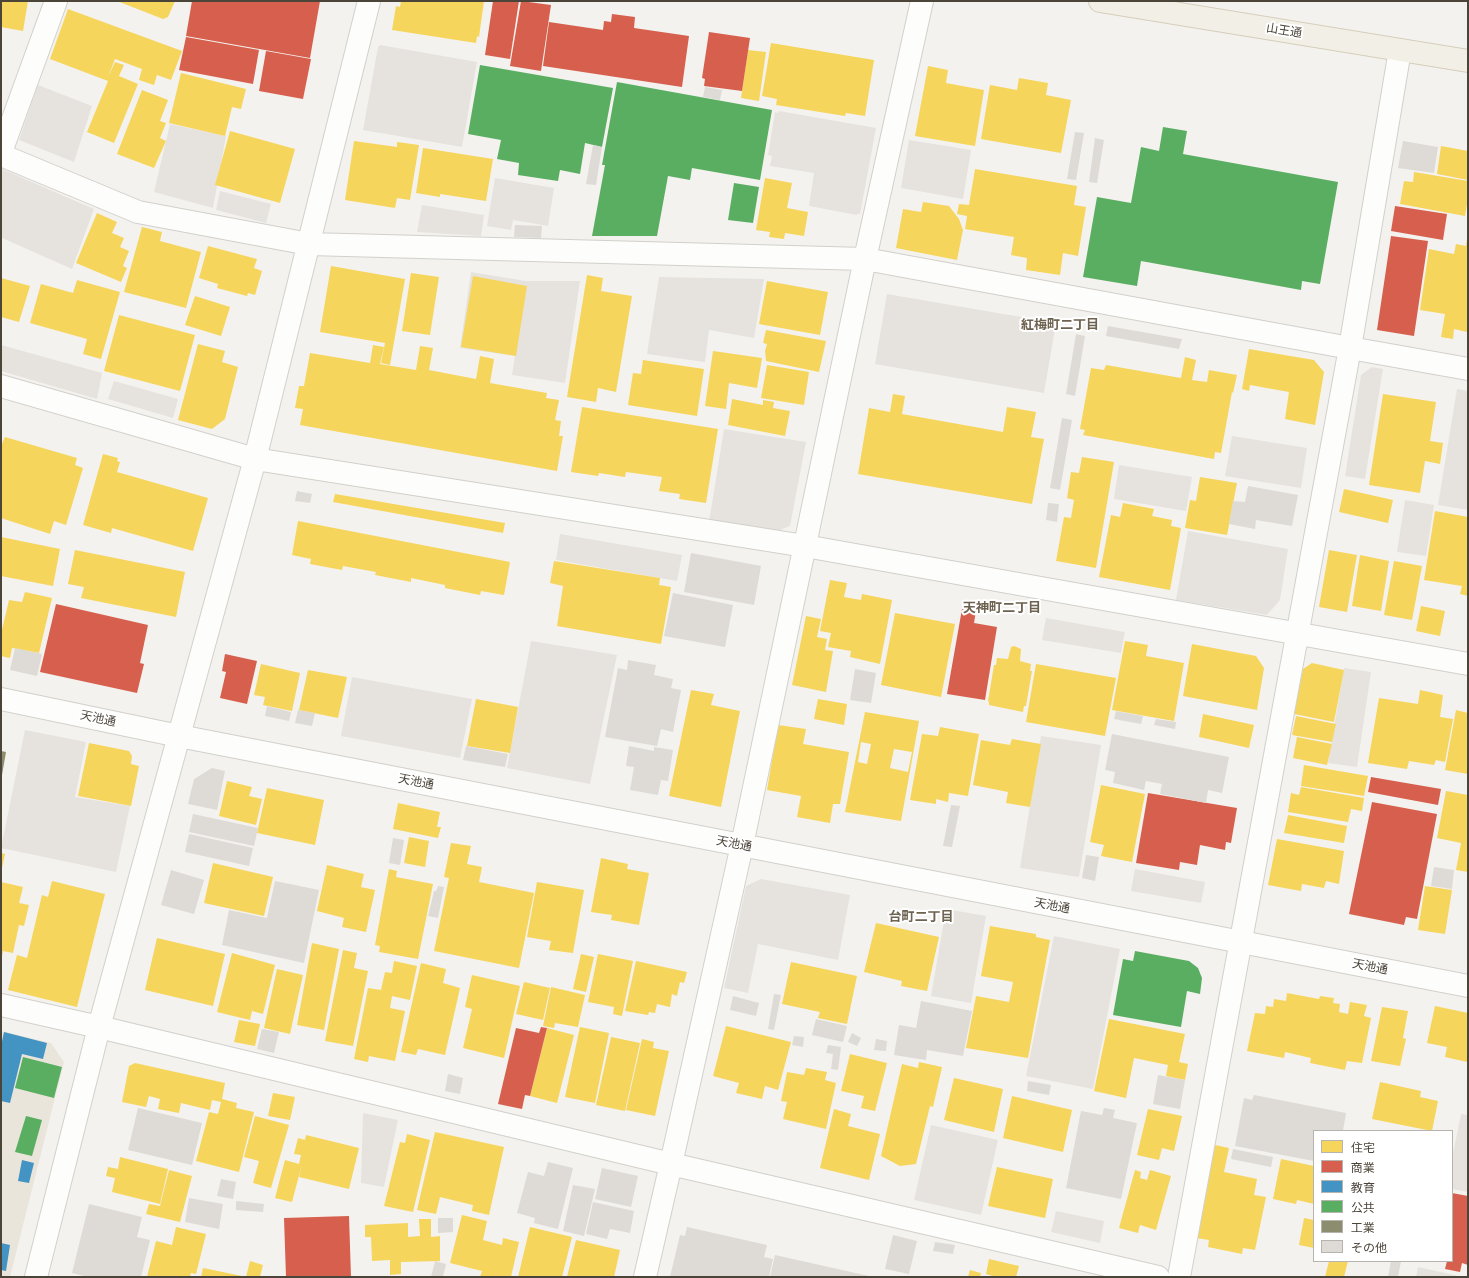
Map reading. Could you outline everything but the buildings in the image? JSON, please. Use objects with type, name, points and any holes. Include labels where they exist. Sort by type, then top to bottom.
[{"type":"main road","name":"山王通","points":[[1100,1],[1468,61]]},
{"type":"street","points":[[56,1],[1,154],[138,212],[308,244],[865,259],[1350,348],[1468,368]]},
{"type":"street","points":[[36,1277],[100,1027],[256,459],[369,1]]},
{"type":"street","points":[[645,1277],[742,845],[865,259],[922,1]]},
{"type":"street","points":[[1179,1277],[1350,348],[1400,50]]},
{"type":"street","points":[[1,386],[256,459],[805,546],[1468,664]]},
{"type":"street","name":"天池通","points":[[1,699],[179,736],[1468,986]]},
{"type":"street","points":[[1,1005],[100,1027],[671,1164],[1158,1277]]},
{"type":"shaded area","points":[[380,45],[477,62],[462,147],[363,130],[378,47]]},
{"type":"shaded area","points":[[38,85],[92,106],[74,162],[19,140]]},
{"type":"shaded area","points":[[779,111],[876,128],[860,214],[857,215],[809,206],[814,173],[770,166],[772,156],[768,155],[775,112],[778,113]]},
{"type":"shaded area","points":[[170,124],[226,136],[213,208],[154,192]]},
{"type":"shaded area","points":[[909,140],[971,150],[963,199],[901,188]]},
{"type":"shaded area","points":[[2,169],[94,209],[72,269],[2,238],[1,240]]},
{"type":"shaded area","points":[[495,178],[554,188],[548,226],[513,220],[511,230],[487,226]]},
{"type":"shaded area","points":[[220,191],[271,204],[266,223],[216,210]]},
{"type":"shaded area","points":[[422,205],[484,215],[481,236],[417,232]]},
{"type":"shaded area","points":[[471,272],[526,281],[580,281],[565,383],[512,375],[515,356],[460,348]]},
{"type":"shaded area","points":[[659,277],[764,279],[754,338],[709,330],[705,362],[647,354]]},
{"type":"shaded area","points":[[887,294],[1056,323],[1044,393],[875,364]]},
{"type":"shaded area","points":[[1,345],[102,373],[97,399],[1,371]]},
{"type":"shaded area","points":[[1372,367],[1383,369],[1365,479],[1345,476],[1361,375]]},
{"type":"shaded area","points":[[114,381],[178,399],[173,418],[108,399]]},
{"type":"shaded area","points":[[1457,389],[1468,391],[1468,510],[1438,505]]},
{"type":"shaded area","points":[[724,429],[806,442],[790,526],[775,532],[709,522]]},
{"type":"shaded area","points":[[1232,436],[1307,448],[1301,488],[1225,476]]},
{"type":"shaded area","points":[[1119,465],[1192,477],[1186,511],[1114,499]]},
{"type":"shaded area","points":[[1405,500],[1434,505],[1426,556],[1397,552]]},
{"type":"shaded area","points":[[1188,531],[1288,549],[1280,600],[1267,615],[1176,600]]},
{"type":"shaded area","points":[[560,534],[682,555],[677,581],[556,560]]},
{"type":"shaded area","points":[[1046,618],[1125,632],[1121,653],[1042,640]]},
{"type":"shaded area","points":[[531,641],[617,655],[590,784],[507,768]]},
{"type":"shaded area","points":[[1344,668],[1371,672],[1357,767],[1328,763]]},
{"type":"shaded area","points":[[352,677],[472,699],[460,758],[341,736]]},
{"type":"shaded area","points":[[25,730],[86,742],[75,797],[130,806],[116,872],[1,848]]},
{"type":"shaded area","points":[[1041,736],[1101,745],[1079,877],[1020,868]]},
{"type":"shaded area","points":[[1135,869],[1205,882],[1201,903],[1131,891]]},
{"type":"shaded area","points":[[761,879],[850,895],[838,960],[758,944],[748,993],[724,988],[746,886]]},
{"type":"shaded area","points":[[946,909],[986,916],[971,1003],[931,996]]},
{"type":"shaded area","points":[[1054,936],[1120,949],[1093,1089],[1026,1076]]},
{"type":"shaded area","points":[[1,1031],[51,1043],[64,1062],[10,1277],[1,1277]]},
{"type":"shaded area","points":[[363,1113],[398,1120],[384,1187],[361,1183]]},
{"type":"shaded area","points":[[1461,1114],[1468,1115],[1468,1192],[1453,1189],[1453,1154]]},
{"type":"shaded area","points":[[931,1125],[998,1140],[981,1215],[914,1200]]},
{"type":"shaded area","points":[[1056,1211],[1104,1221],[1100,1243],[1051,1232]]},
{"type":"shaded area","points":[[1418,1267],[1463,1277],[1416,1277]]},
{"type":"district","name":"紅梅町二丁目","points":[[1060,325]]},
{"type":"district","name":"天神町二丁目","points":[[1002,608]]},
{"type":"district","name":"台町二丁目","points":[[921,917]]}]
